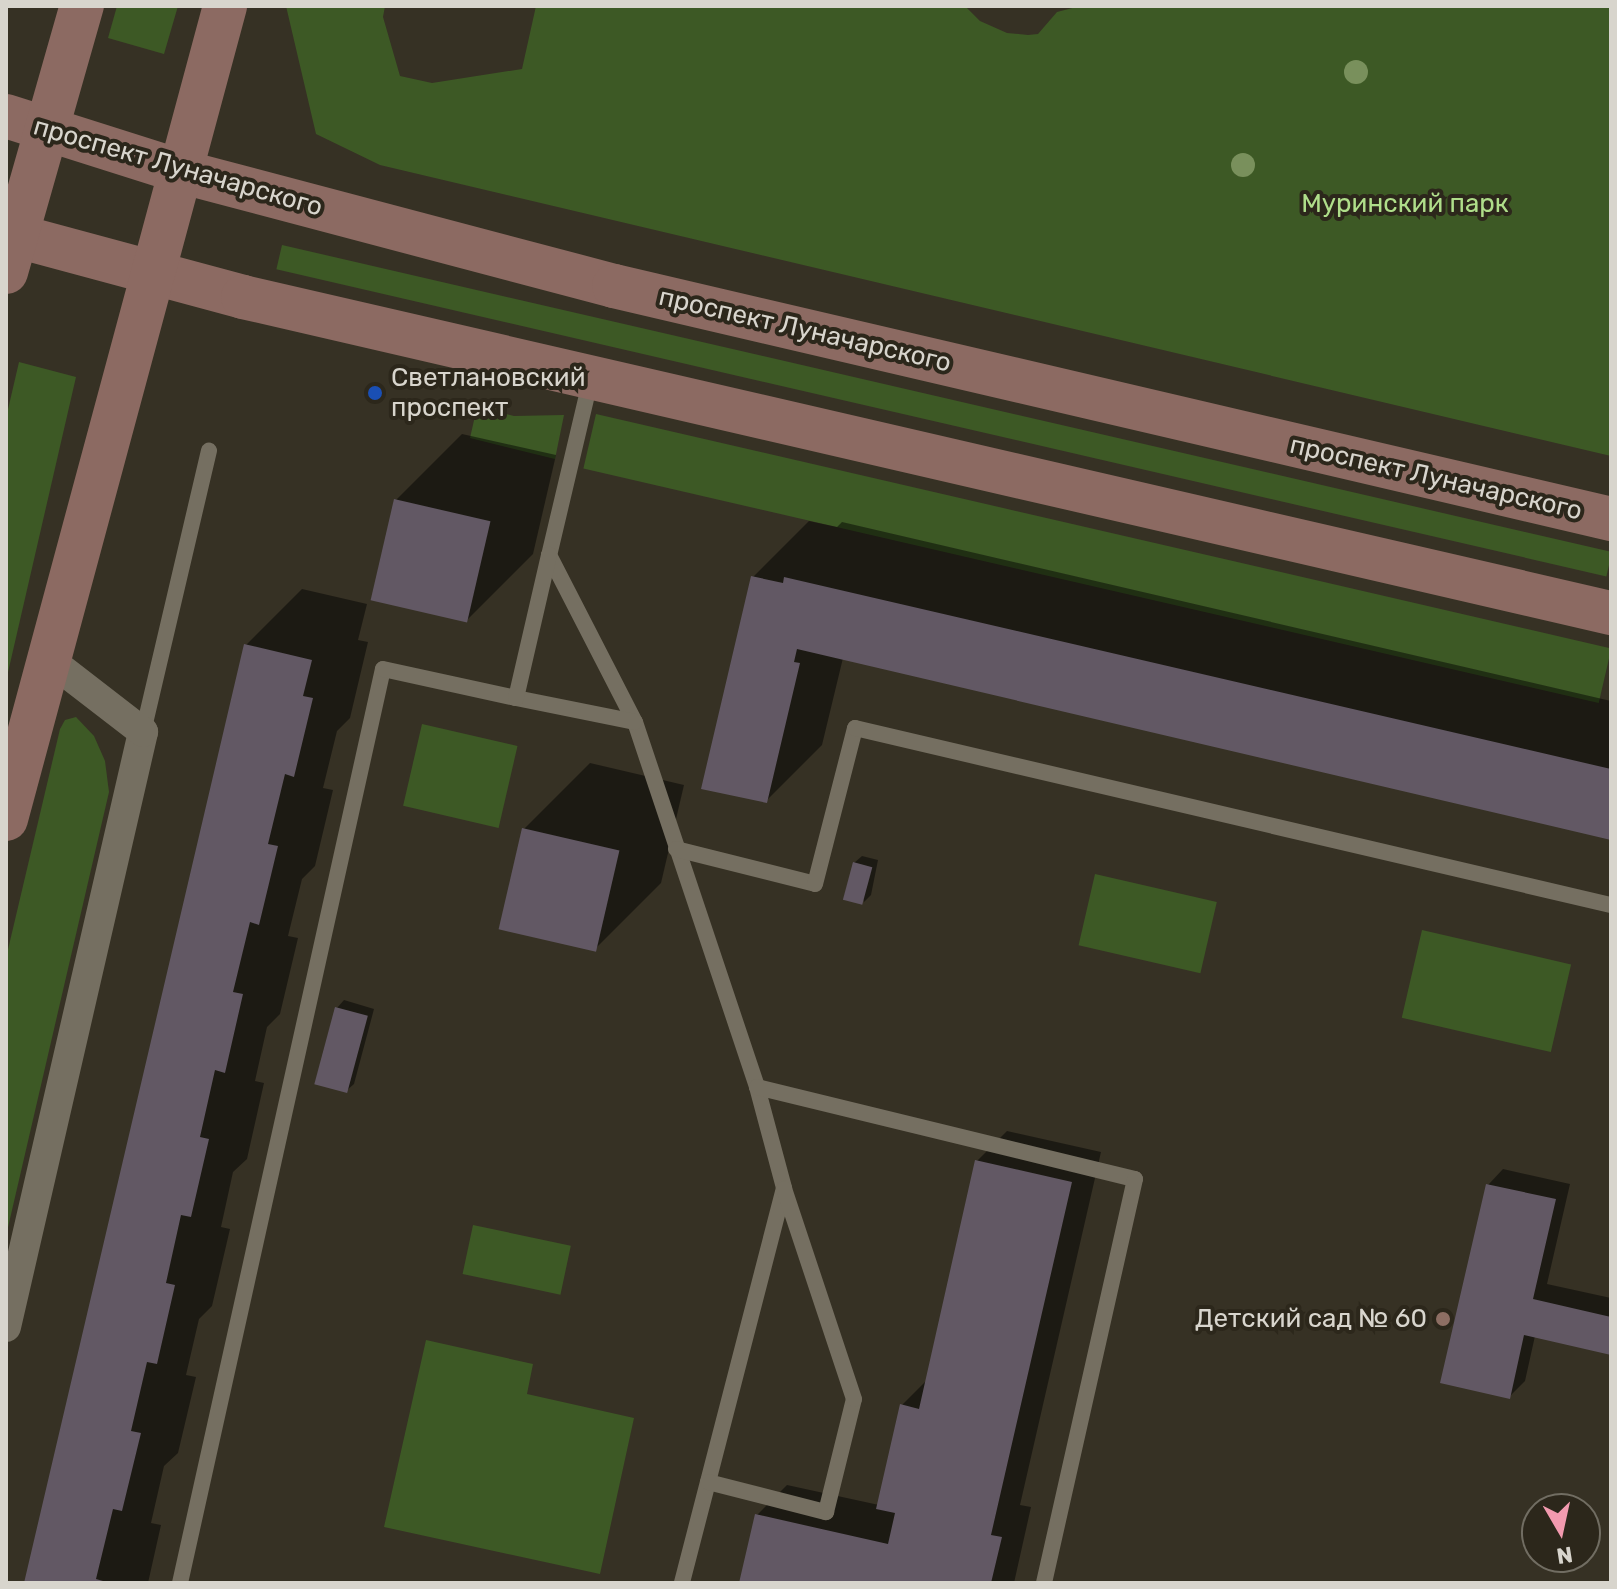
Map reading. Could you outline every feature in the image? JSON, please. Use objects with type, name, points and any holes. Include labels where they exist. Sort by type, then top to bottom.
[{"type":"main road","points":[[82,6],[26,122],[9,247],[150,274],[1611,613]]},
{"type":"main road","points":[[6,819],[46,657],[225,6]]},
{"type":"main road","name":"проспект Луначарского","points":[[26,122],[179,171],[614,286],[1611,519]]},
{"type":"street","points":[[6,1327],[143,732],[46,657]]},
{"type":"lane","points":[[516,698],[591,377]]},
{"type":"lane","points":[[143,732],[209,451]]},
{"type":"lane","points":[[549,555],[635,722],[757,1087],[784,1188],[854,1399],[826,1512],[708,1482]]},
{"type":"lane","points":[[180,1583],[383,669],[635,722]]},
{"type":"lane","points":[[676,849],[815,884],[855,728],[1611,905]]},
{"type":"lane","points":[[757,1087],[1135,1179],[1044,1583]]},
{"type":"lane","points":[[682,1583],[784,1188]]},
{"type":"green space","points":[[117,6],[178,6],[164,54],[108,38]]},
{"type":"green space","name":"Муринский парк","points":[[286,6],[385,6],[383,17],[400,76],[432,83],[522,69],[536,6],[965,6],[980,21],[1007,33],[1028,35],[1038,34],[1057,12],[1080,6],[1611,6],[1611,456],[380,165],[316,134]]},
{"type":"green space","points":[[282,245],[1611,552],[1606,576],[276,269]]},
{"type":"green space","points":[[19,362],[76,377],[6,681],[6,418]]},
{"type":"green space","points":[[477,407],[514,416],[564,415],[555,459],[470,438]]},
{"type":"green space","points":[[596,414],[1611,648],[1599,703],[583,469]]},
{"type":"green space","points":[[76,717],[94,736],[105,761],[109,792],[6,1236],[6,958],[60,729],[65,720]]},
{"type":"green space","points":[[422,724],[517,746],[499,828],[403,806]]},
{"type":"green space","points":[[1095,874],[1217,902],[1200,973],[1079,945]]},
{"type":"green space","points":[[1422,930],[1571,964],[1551,1052],[1402,1018]]},
{"type":"green space","points":[[473,1225],[571,1246],[560,1295],[463,1274]]},
{"type":"green space","points":[[426,1340],[533,1364],[527,1394],[634,1418],[600,1574],[384,1527]]},
{"type":"building","points":[[394,499],[490,521],[467,623],[371,600]]},
{"type":"building","points":[[751,576],[783,583],[784,577],[1611,769],[1611,840],[797,649],[794,662],[800,663],[767,803],[701,789]]},
{"type":"building","points":[[244,644],[312,660],[303,696],[313,698],[294,777],[285,774],[268,844],[278,846],[259,925],[250,922],[233,992],[243,994],[225,1073],[215,1070],[200,1137],[209,1139],[191,1217],[181,1215],[166,1283],[175,1285],[157,1364],[147,1362],[131,1431],[141,1433],[122,1511],[113,1509],[96,1579],[110,1583],[24,1583]]},
{"type":"building","points":[[522,828],[619,850],[596,952],[499,929]]},
{"type":"building","points":[[853,862],[872,867],[862,905],[843,900]]},
{"type":"building","points":[[335,1007],[368,1016],[347,1093],[314,1084]]},
{"type":"building","points":[[975,1160],[1072,1182],[991,1535],[1002,1537],[991,1583],[739,1583],[755,1514],[888,1544],[895,1513],[876,1509],[900,1404],[919,1409]]},
{"type":"building","points":[[1486,1184],[1556,1199],[1533,1299],[1611,1317],[1611,1355],[1524,1335],[1510,1399],[1440,1383]]},
{"type":"place","name":"Светлановский проспект","points":[[375,393]]},
{"type":"place","name":"Детский сад № 60","points":[[1443,1319]]}]
